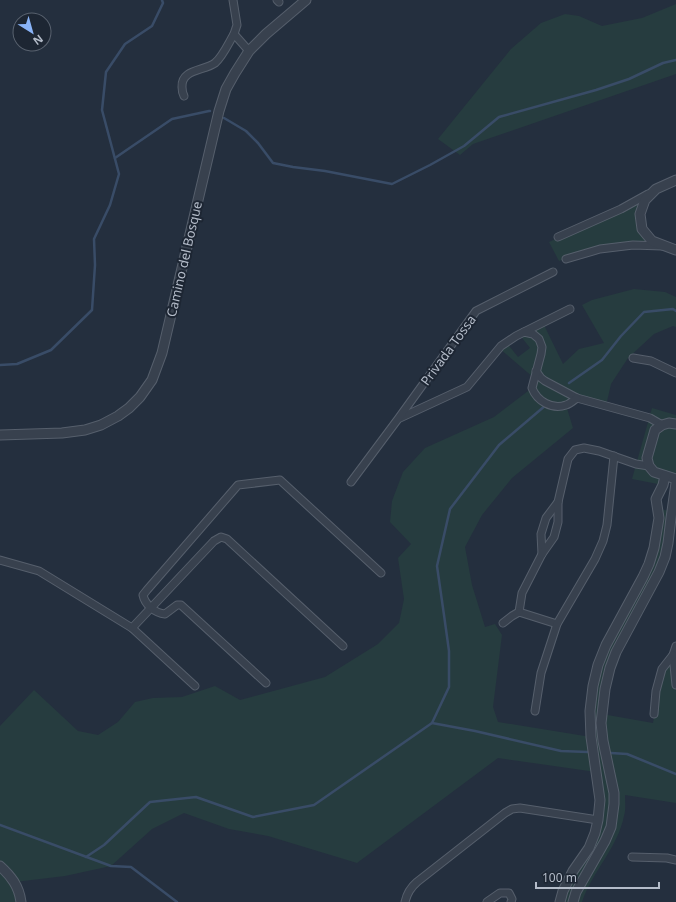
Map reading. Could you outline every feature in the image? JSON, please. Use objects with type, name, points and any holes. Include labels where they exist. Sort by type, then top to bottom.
[{"type":"street","points":[[184,96],[182,86],[185,77],[192,72],[214,64],[220,58],[234,34],[237,25],[233,0]]},
{"type":"street","name":"Camino del Bosque","points":[[0,435],[62,433],[85,430],[101,425],[129,408],[140,397],[152,380],[162,353],[219,112],[226,89],[249,51],[266,34],[306,0]]},
{"type":"street","points":[[234,34],[249,51]]},
{"type":"street","points":[[558,237],[621,209],[656,189],[676,180]]},
{"type":"street","points":[[656,189],[645,200],[642,207],[640,214],[642,229],[652,241],[676,250]]},
{"type":"street","points":[[566,259],[600,249],[633,245],[666,246]]},
{"type":"street","name":"Privada Tossa","points":[[352,482],[476,311],[553,272]]},
{"type":"street","name":"Privada Tossa","points":[[398,419],[467,387],[501,346],[516,336],[570,310]]},
{"type":"street","points":[[524,332],[533,334],[539,339],[542,346],[532,388],[534,394],[541,401],[556,407],[566,405],[577,398]]},
{"type":"street","points":[[633,358],[651,362],[676,373]]},
{"type":"street","points":[[536,371],[545,381],[577,398],[650,418],[662,425]]},
{"type":"street","points":[[676,424],[669,423],[662,425],[655,430],[647,458],[649,466],[654,472],[676,479]]},
{"type":"street","points":[[519,612],[522,593],[542,554],[554,537],[558,522],[558,502],[568,459],[575,450],[584,448],[599,451],[636,464],[649,466]]},
{"type":"street","points":[[535,711],[541,673],[557,624],[596,560],[603,541],[607,525],[614,456]]},
{"type":"street","points":[[560,902],[563,891],[573,871],[589,848],[598,820],[599,804],[597,777],[591,737],[590,711],[593,686],[598,665],[606,645],[649,564],[654,548],[658,519],[656,499],[663,485],[665,476]]},
{"type":"street","points":[[266,683],[181,605],[177,604],[165,614],[161,614],[150,608],[144,600],[144,595],[147,590],[238,485],[280,480],[381,572]]},
{"type":"street","points":[[573,902],[576,892],[605,841],[611,827],[614,793],[603,741],[601,723],[605,689],[610,668],[616,652],[660,572],[668,543],[676,484]]},
{"type":"street","points":[[542,554],[541,534],[546,518],[558,502]]},
{"type":"street","points":[[658,519],[671,519]]},
{"type":"street","points":[[132,628],[214,541],[221,537],[227,539],[343,646]]},
{"type":"street","points":[[0,560],[39,572],[132,628],[195,686]]},
{"type":"street","points":[[503,623],[519,612],[557,624]]},
{"type":"street","points":[[654,714],[656,691],[662,669],[673,655],[676,646]]},
{"type":"street","points":[[673,655],[676,685]]},
{"type":"street","points":[[599,804],[614,804]]},
{"type":"street","points":[[405,902],[406,895],[417,882],[512,809],[520,808],[598,820]]},
{"type":"street","points":[[632,857],[668,858],[676,860]]},
{"type":"street","points":[[0,866],[15,882],[21,902]]},
{"type":"street","points":[[487,902],[500,892],[509,893],[512,899],[511,902]]},
{"type":"green space","points":[[676,4],[676,74],[473,144],[460,155],[438,139],[511,49],[541,23],[565,14],[579,16],[602,26],[642,18]]},
{"type":"green space","points":[[645,200],[642,229],[666,246],[600,249],[559,261],[549,242],[621,209]]},
{"type":"green space","points":[[634,289],[665,292],[676,297],[676,327],[673,326],[654,334],[628,358],[611,384],[606,406],[577,398],[566,405],[573,428],[512,478],[482,515],[465,547],[472,585],[485,627],[495,624],[502,635],[493,707],[498,722],[591,737],[598,665],[643,577],[660,509],[670,511],[668,543],[616,652],[602,714],[653,723],[663,669],[672,658],[676,691],[676,803],[625,795],[625,811],[621,827],[611,849],[586,891],[582,902],[560,902],[595,833],[596,772],[498,758],[357,863],[268,836],[229,829],[184,813],[152,829],[111,866],[65,876],[15,882],[21,902],[0,902],[0,726],[34,690],[78,731],[98,735],[118,722],[135,702],[153,698],[182,697],[215,686],[240,700],[325,677],[378,644],[399,623],[404,599],[398,558],[411,544],[390,522],[392,501],[403,472],[425,448],[494,417],[532,388],[534,378],[499,348],[506,342],[518,357],[530,348],[519,334],[543,323],[563,364],[579,349],[604,343],[582,305],[592,300]]},
{"type":"green space","points":[[652,408],[676,415],[676,479],[665,476],[663,485],[632,479]]},
{"type":"waterway","points":[[0,365],[17,364],[51,350],[92,310],[95,265],[94,239],[110,205],[119,174],[102,110],[106,72],[125,44],[152,26],[163,3],[162,0]]},
{"type":"waterway","points":[[224,118],[246,131],[258,143],[273,163],[392,184],[464,146],[499,117],[596,90],[629,79],[663,63],[676,60]]},
{"type":"waterway","points":[[115,158],[172,119],[210,111]]},
{"type":"waterway","points":[[569,383],[602,360],[621,336],[644,312],[673,309],[676,311]]},
{"type":"waterway","points":[[86,857],[104,845],[150,802],[196,797],[253,817],[314,805],[432,723],[449,687],[449,651],[437,566],[450,509],[499,445],[546,405]]},
{"type":"waterway","points":[[432,723],[475,731],[561,751],[588,752]]},
{"type":"waterway","points":[[611,753],[627,754],[676,774]]},
{"type":"waterway","points":[[0,825],[111,866],[131,867],[177,902]]}]
